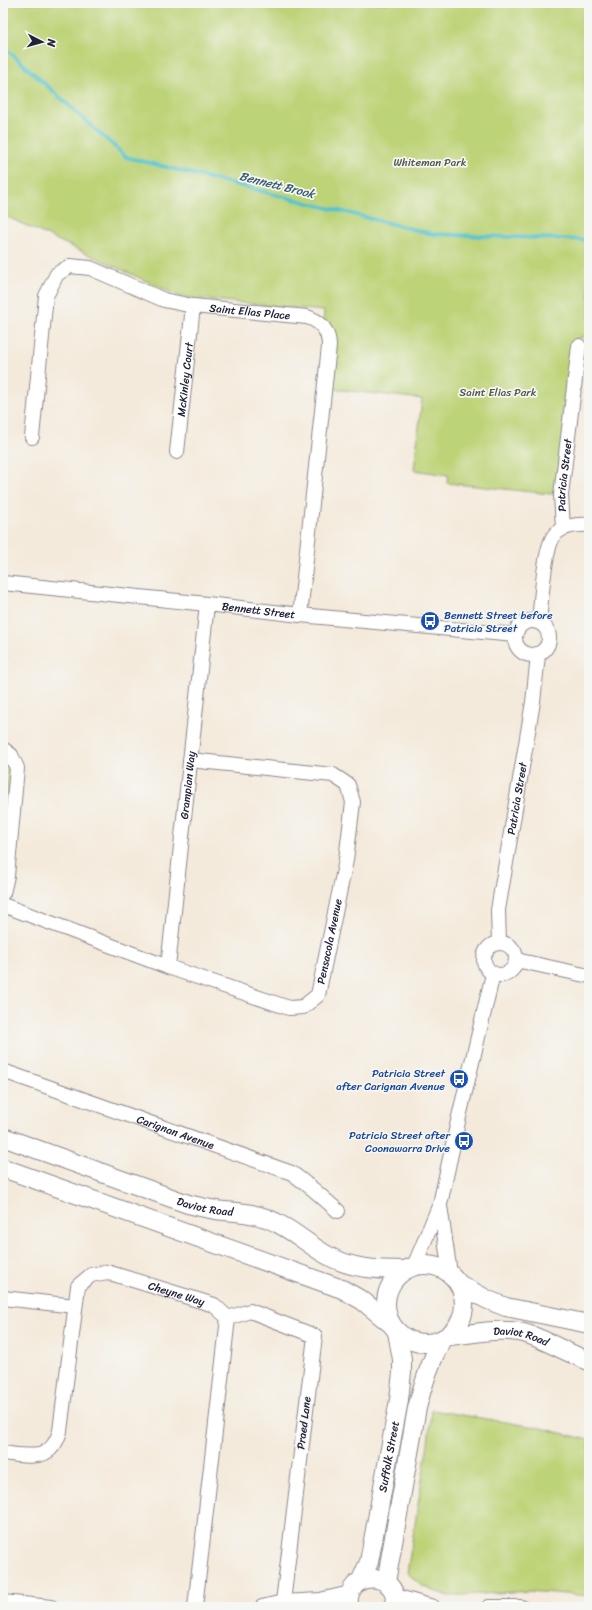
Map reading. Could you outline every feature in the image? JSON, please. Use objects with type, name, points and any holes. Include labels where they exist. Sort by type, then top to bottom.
[{"type":"street","name":"Saint Elias Place","points":[[32,437],[46,296],[57,274],[70,266],[90,268],[164,300],[192,306],[307,317],[316,320],[323,326],[329,339],[300,616]]},
{"type":"street","name":"McKinley Court","points":[[177,452],[192,306]]},
{"type":"street","name":"Patricia Street","points":[[564,528],[562,495],[579,346]]},
{"type":"street","points":[[539,622],[548,553],[553,537],[564,528],[578,524],[589,525]]},
{"type":"street","name":"Bennett Street","points":[[3,583],[207,604],[300,616],[514,635]]},
{"type":"street","name":"Grampian Way","points":[[168,967],[207,604]]},
{"type":"street","points":[[527,622],[539,622],[548,630],[549,642],[543,652],[538,655],[526,655],[520,652],[514,641],[514,635],[517,629],[527,622]]},
{"type":"street","name":"Patricia Street","points":[[499,943],[498,910],[533,702],[538,655]]},
{"type":"street","points":[[3,749],[11,756],[17,768],[7,876],[3,893]]},
{"type":"street","name":"Pensacola Avenue","points":[[3,905],[168,967],[289,1008],[303,1007],[318,995],[346,860],[353,802],[348,785],[333,775],[190,760]]},
{"type":"street","points":[[499,943],[504,943],[511,948],[516,956],[516,960],[511,971],[506,974],[499,975],[493,974],[488,970],[484,959],[488,948],[499,943]]},
{"type":"street","points":[[516,960],[589,976]]},
{"type":"street","points":[[394,1328],[386,1306],[386,1297],[393,1281],[409,1268],[440,1204],[493,974]]},
{"type":"street","name":"Carignan Avenue","points":[[3,1071],[292,1174],[314,1190],[338,1211]]},
{"type":"street","name":"Daviot Road","points":[[3,1137],[188,1204],[213,1210],[252,1214],[266,1218],[290,1230],[325,1254],[348,1264],[374,1270],[409,1268]]},
{"type":"street","points":[[3,1168],[342,1289],[363,1301],[402,1336],[415,1342],[429,1343],[445,1337],[460,1321],[463,1312],[464,1302],[462,1292],[454,1279],[440,1204]]},
{"type":"street","points":[[409,1268],[423,1265],[433,1265],[442,1268],[454,1279],[488,1300],[506,1307],[589,1324]]},
{"type":"street","name":"Cheyne Way","points":[[3,1453],[34,1457],[45,1454],[53,1448],[58,1440],[78,1286],[90,1274],[107,1272],[214,1306],[228,1318]]},
{"type":"street","points":[[3,1298],[75,1306]]},
{"type":"street","name":"Praed Lane","points":[[228,1318],[250,1310],[315,1336],[284,1602]]},
{"type":"street","points":[[195,1607],[228,1318]]},
{"type":"street","name":"Suffolk Street","points":[[353,1593],[369,1562],[399,1400],[402,1359],[394,1328]]},
{"type":"street","name":"Daviot Road","points":[[445,1337],[502,1331],[529,1334],[589,1361]]},
{"type":"street","name":"Suffolk Street","points":[[392,1595],[419,1400],[431,1361],[445,1337]]},
{"type":"street","points":[[262,1607],[284,1602],[320,1600],[353,1593],[374,1578],[392,1595],[433,1607]]},
{"type":"street","points":[[320,1600],[337,1607]]},
{"type":"street","points":[[3,1602],[50,1607]]},
{"type":"street","points":[[489,1607],[521,1607]]},
{"type":"green space","name":"Whiteman Park","points":[[3,3],[589,3],[589,337],[580,337],[561,495],[447,483],[448,475],[414,470],[422,399],[324,388],[324,311],[181,297],[3,215]]},
{"type":"green space","points":[[3,749],[11,755],[3,893]]},
{"type":"green space","points":[[432,1410],[541,1428],[589,1440],[589,1596],[529,1591],[448,1596],[424,1587],[407,1573]]},
{"type":"waterway","name":"Bennett Brook","points":[[3,46],[126,157],[432,234],[589,240]]},
{"type":"place","name":"Bennett Street before Patricia Street","points":[[430,621]]},
{"type":"place","name":"Patricia Street after Carignan Avenue","points":[[459,1079]]},
{"type":"place","name":"Patricia Street after Coonawarra Drive","points":[[464,1141]]},
{"type":"park label","name":"Saint Elias Park","points":[[498,392]]}]
